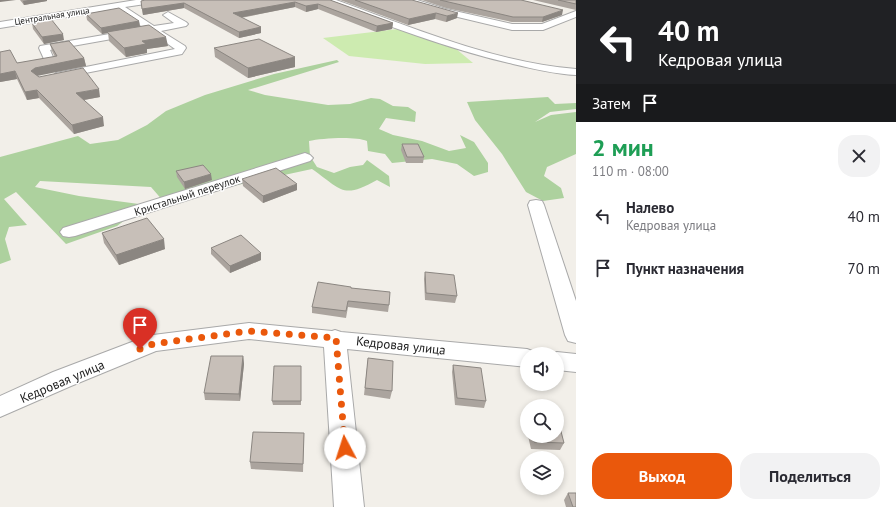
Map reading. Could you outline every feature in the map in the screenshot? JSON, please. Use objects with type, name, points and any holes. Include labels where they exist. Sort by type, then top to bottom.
[{"type":"street","name":"Центральная улица","points":[[0,25],[116,6],[130,2],[152,0]]},
{"type":"street","points":[[328,0],[449,44],[500,58],[560,71],[576,72]]},
{"type":"street","points":[[408,0],[444,11],[512,27],[542,27],[576,14]]},
{"type":"street","points":[[48,77],[178,52],[181,48],[116,6]]},
{"type":"street","points":[[562,11],[576,14]]},
{"type":"street","points":[[48,57],[44,48],[183,24],[168,15]]},
{"type":"street","name":"Кристальный переулок","points":[[69,232],[305,158]]},
{"type":"street","points":[[536,205],[576,335]]},
{"type":"street","name":"Кедровая улица","points":[[0,407],[62,379],[153,344],[249,331],[336,338],[520,357]]},
{"type":"street","points":[[336,338],[349,507]]},
{"type":"street","points":[[564,361],[576,362]]},
{"type":"green space","points":[[406,28],[449,43],[473,63],[425,64],[349,56],[323,38]]},
{"type":"green space","points":[[337,60],[339,62],[248,90],[265,95],[328,105],[350,104],[371,98],[380,99],[393,106],[408,107],[416,112],[415,122],[386,118],[379,129],[393,135],[422,141],[449,151],[466,148],[460,135],[474,142],[488,163],[488,172],[474,176],[457,164],[432,159],[392,163],[385,154],[368,151],[367,141],[355,138],[339,138],[309,141],[310,156],[317,167],[334,173],[350,167],[363,165],[367,160],[389,176],[390,187],[377,180],[356,190],[342,190],[312,169],[164,202],[151,187],[40,181],[35,187],[79,196],[139,204],[133,214],[117,226],[66,244],[16,192],[4,199],[27,225],[9,227],[5,239],[11,260],[0,264],[0,157],[78,136],[90,144],[118,140],[147,125],[166,111],[205,95],[274,74]]},
{"type":"green space","points":[[548,97],[555,104],[576,103],[576,109],[550,112],[535,122],[551,115],[576,112],[576,154],[547,167],[544,176],[561,188],[564,198],[543,201],[526,192],[502,154],[475,120],[467,102]]},
{"type":"building","points":[[330,0],[393,23],[377,26],[318,4],[306,6],[295,2],[233,13],[261,27],[239,32],[184,3],[142,9],[141,1]]},
{"type":"building","points":[[355,0],[412,0],[458,13],[447,16],[436,13],[409,19]]},
{"type":"building","points":[[440,0],[521,0],[563,10],[543,17],[513,17]]},
{"type":"building","points":[[558,0],[576,0],[576,4]]},
{"type":"building","points":[[119,8],[139,21],[101,28],[86,14]]},
{"type":"building","points":[[51,19],[63,34],[42,37],[32,23]]},
{"type":"building","points":[[149,25],[166,37],[142,41],[146,44],[124,48],[107,32]]},
{"type":"building","points":[[259,39],[295,57],[248,68],[214,48]]},
{"type":"building","points":[[69,41],[84,58],[35,68],[31,71],[39,77],[83,68],[99,89],[76,93],[103,117],[72,125],[37,90],[25,92],[15,71],[0,74],[0,52],[10,50],[17,63],[57,56],[50,44]]},
{"type":"building","points":[[402,144],[418,144],[424,157],[407,157]]},
{"type":"building","points":[[203,165],[211,174],[184,182],[176,171]]},
{"type":"building","points":[[276,168],[297,184],[263,196],[242,179]]},
{"type":"building","points":[[147,218],[164,239],[116,255],[102,233]]},
{"type":"building","points":[[241,235],[261,253],[230,266],[211,248]]},
{"type":"building","points":[[425,272],[454,275],[457,296],[426,293]]},
{"type":"building","points":[[318,282],[351,288],[390,292],[389,305],[348,301],[346,311],[312,307]]},
{"type":"building","points":[[211,356],[243,356],[239,394],[204,393]]},
{"type":"building","points":[[368,358],[393,361],[392,391],[365,388]]},
{"type":"building","points":[[453,365],[481,368],[486,401],[457,398]]},
{"type":"building","points":[[274,366],[301,366],[301,401],[272,401]]},
{"type":"building","points":[[253,432],[304,433],[303,464],[250,462]]},
{"type":"building","points":[[568,493],[576,493],[576,507],[573,507]]},
{"type":"route","points":[[140,349],[153,344],[249,331],[336,338],[345,448]]}]
